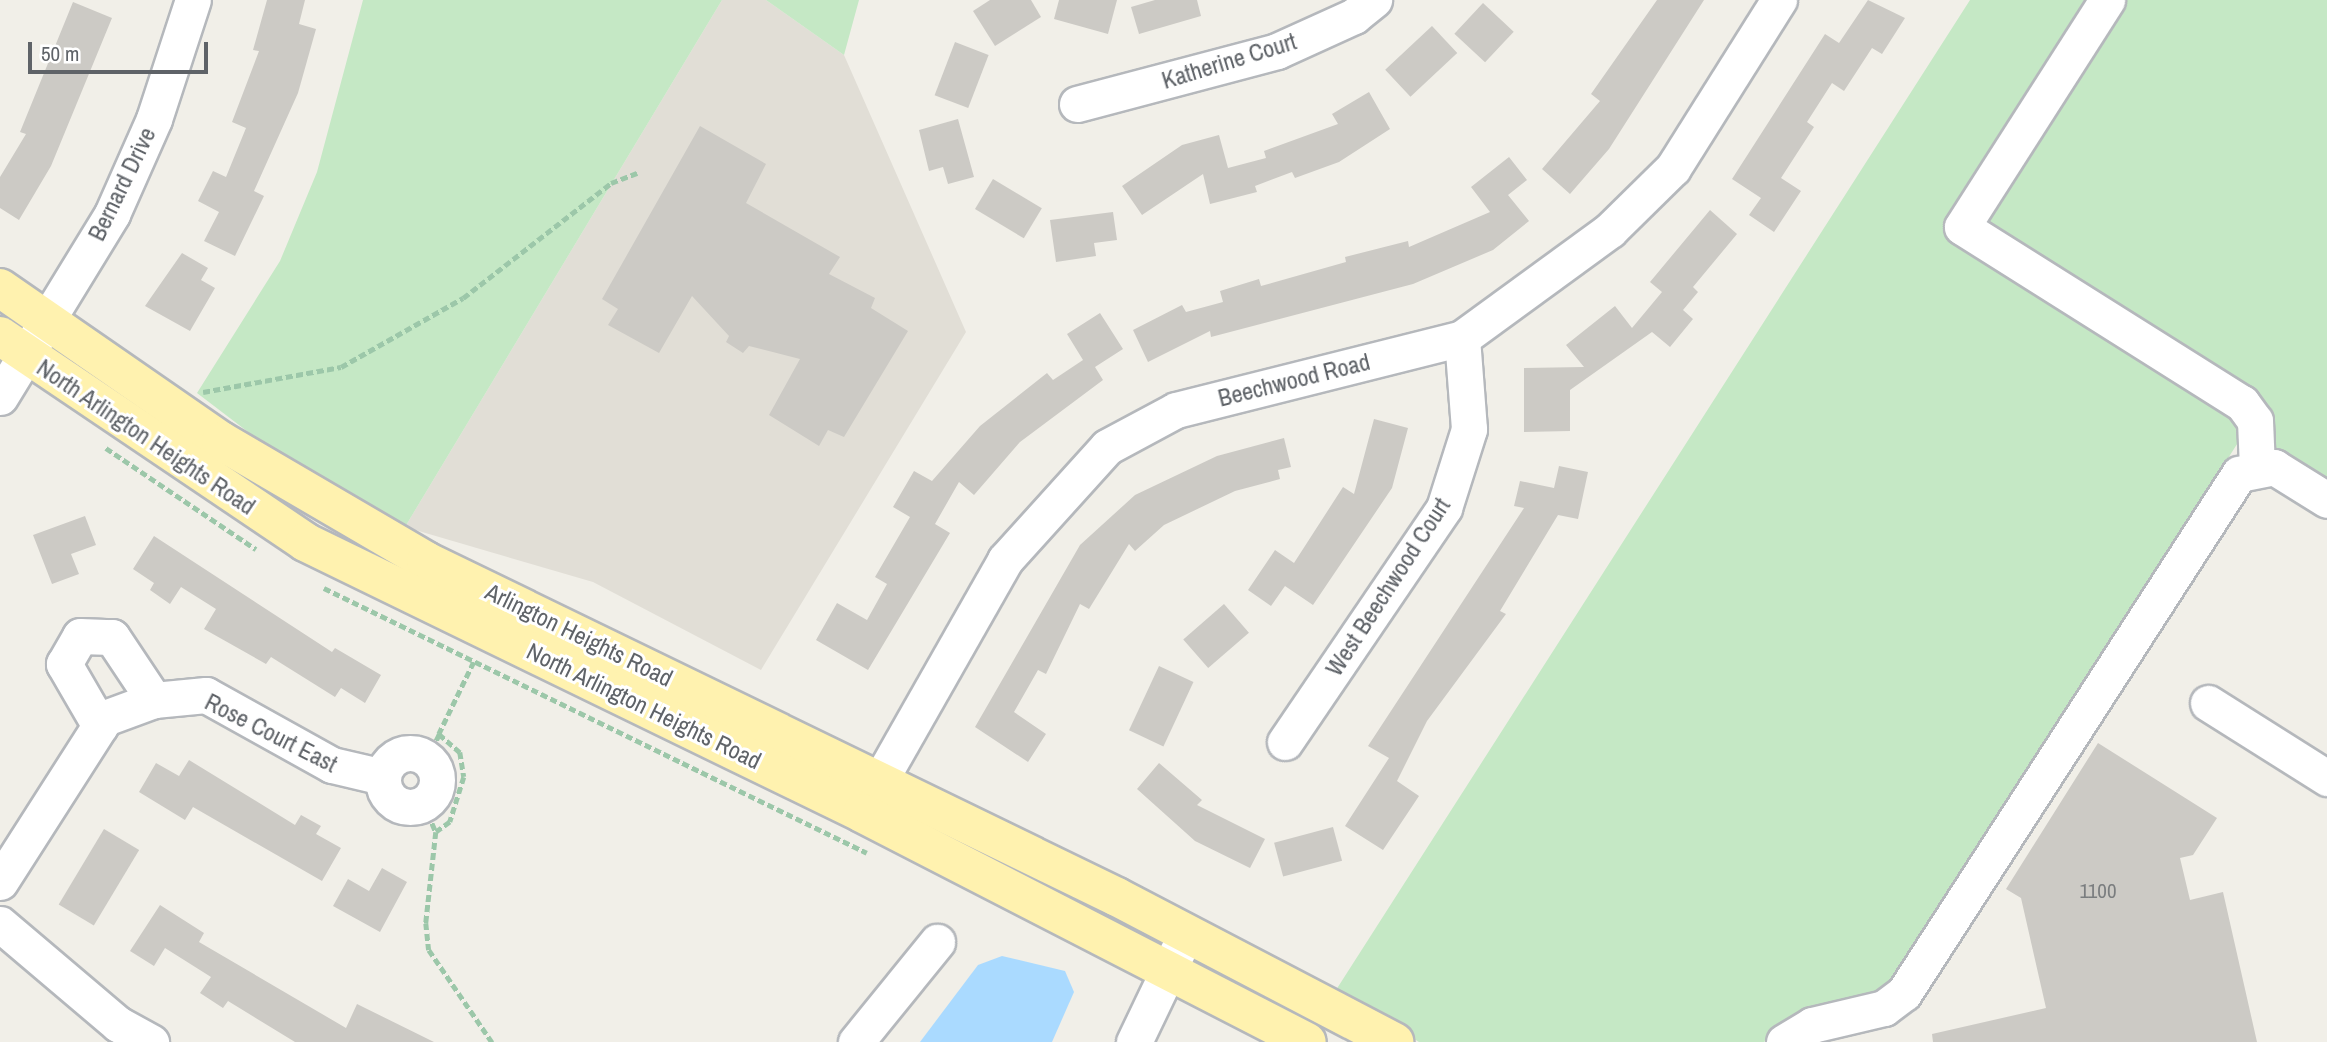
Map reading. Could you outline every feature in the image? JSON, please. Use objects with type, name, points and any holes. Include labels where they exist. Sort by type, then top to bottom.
[{"type":"main road","name":"Arlington Heights Road","points":[[0,288],[301,493],[438,567],[880,779],[1187,933]]},
{"type":"main road","name":"North Arlington Heights Road","points":[[13,346],[305,542],[862,813],[1307,1042]]},
{"type":"main road","points":[[1187,933],[1394,1042]]},
{"type":"street","name":"Bernard Drive","points":[[0,397],[13,346],[46,320],[112,214],[163,94],[193,0]]},
{"type":"street","name":"Katherine Court","points":[[1077,104],[1277,51],[1354,16],[1374,0]]},
{"type":"street","name":"Beechwood Road","points":[[862,813],[1005,560],[1107,447],[1177,410],[1462,338],[1610,230],[1673,168],[1779,0]]},
{"type":"street","points":[[2107,0],[1962,227],[2242,403],[2255,422],[2257,466]]},
{"type":"street","name":"West Beechwood Court","points":[[1285,742],[1444,508],[1469,429],[1462,338]]},
{"type":"street","points":[[1784,1042],[1812,1025],[1884,1008],[1904,993],[2223,490],[2257,466],[2274,467],[2327,500]]},
{"type":"street","points":[[100,726],[64,663],[80,636],[112,637],[154,700]]},
{"type":"street","name":"Rose Court East","points":[[0,882],[105,718],[154,700],[206,695],[332,765],[383,778]]},
{"type":"street","points":[[2208,703],[2327,778]]},
{"type":"street","points":[[433,746],[437,785],[430,818],[393,802],[383,778],[397,756],[433,746]]},
{"type":"street","points":[[0,924],[112,1033],[150,1042]]},
{"type":"street","points":[[1134,1042],[1187,933]]},
{"type":"street","points":[[856,1042],[937,942]]},
{"type":"path","points":[[196,393],[341,367],[463,298],[611,183],[637,173]]},
{"type":"path","points":[[492,1042],[429,950],[430,818],[450,822],[464,777],[460,752],[433,746],[474,662],[874,857]]},
{"type":"shaded area","points":[[722,0],[766,0],[844,55],[966,332],[761,670],[593,582],[405,527]]},
{"type":"green space","points":[[363,0],[722,0],[405,527],[286,461],[197,393],[280,261],[317,172]]},
{"type":"green space","points":[[766,0],[859,0],[844,55]]},
{"type":"green space","points":[[1970,0],[2327,0],[2327,481],[2269,444],[2239,441],[1894,983],[1865,998],[1801,1011],[1764,1042],[1419,1042],[1336,990]]},
{"type":"water","points":[[1002,956],[1065,971],[1074,992],[1052,1042],[920,1042],[978,965]]},
{"type":"building","points":[[267,0],[305,0],[299,24],[316,29],[298,93],[254,191],[264,196],[235,256],[204,241],[219,212],[198,201],[213,171],[226,177],[246,128],[232,122],[259,51],[253,50]]},
{"type":"building","points":[[990,0],[1031,0],[1041,17],[995,46],[973,11]]},
{"type":"building","points":[[1059,0],[1117,0],[1108,34],[1054,19]]},
{"type":"building","points":[[1155,0],[1197,0],[1201,16],[1139,34],[1131,7]]},
{"type":"building","points":[[1657,0],[1704,0],[1609,149],[1570,194],[1542,169],[1600,101],[1591,94]]},
{"type":"building","points":[[1868,0],[1905,18],[1882,54],[1872,48],[1844,91],[1832,83],[1807,122],[1814,127],[1781,178],[1801,191],[1774,232],[1749,215],[1761,198],[1732,179],[1825,34],[1839,43]]},
{"type":"building","points":[[73,2],[112,18],[51,166],[19,220],[0,208],[0,177],[26,134],[20,132]]},
{"type":"building","points":[[1483,3],[1514,32],[1485,62],[1454,34]]},
{"type":"building","points":[[1432,26],[1457,53],[1410,97],[1385,70]]},
{"type":"building","points":[[955,42],[989,55],[968,108],[935,95]]},
{"type":"building","points":[[1369,92],[1390,129],[1339,162],[1295,178],[1292,172],[1255,186],[1257,192],[1210,204],[1203,174],[1142,215],[1122,186],[1182,145],[1219,135],[1228,168],[1266,158],[1264,151],[1338,124],[1332,114]]},
{"type":"building","points":[[958,119],[974,177],[948,184],[943,167],[929,171],[919,130]]},
{"type":"building","points":[[700,126],[766,164],[746,203],[840,257],[829,274],[875,298],[871,308],[908,331],[844,437],[828,430],[819,446],[769,415],[800,359],[749,346],[743,353],[726,342],[729,336],[692,296],[659,353],[608,325],[618,309],[602,299]]},
{"type":"building","points":[[1509,157],[1527,180],[1508,195],[1529,221],[1493,250],[1413,284],[1211,337],[1210,331],[1148,362],[1133,330],[1182,305],[1186,312],[1223,302],[1220,291],[1259,279],[1261,286],[1346,262],[1345,257],[1408,241],[1409,247],[1490,212],[1471,187]]},
{"type":"building","points":[[993,179],[1042,208],[1024,238],[975,209]]},
{"type":"building","points":[[1710,210],[1737,234],[1693,287],[1698,292],[1683,310],[1693,319],[1670,347],[1652,332],[1570,390],[1570,431],[1524,432],[1524,368],[1584,367],[1566,345],[1615,306],[1632,328],[1662,292],[1650,282]]},
{"type":"building","points":[[1113,212],[1117,240],[1094,243],[1096,256],[1056,262],[1050,220]]},
{"type":"building","points":[[182,253],[208,268],[201,280],[215,288],[190,331],[145,306]]},
{"type":"building","points":[[1100,313],[1123,349],[1095,367],[1103,380],[1020,442],[974,495],[959,482],[935,524],[950,533],[868,670],[816,640],[837,603],[867,620],[887,584],[875,577],[910,517],[893,507],[914,471],[932,481],[980,426],[1047,373],[1053,380],[1083,360],[1067,334]]},
{"type":"building","points":[[1374,419],[1408,428],[1392,488],[1313,605],[1285,586],[1271,606],[1248,590],[1275,550],[1294,563],[1343,487],[1354,494]]},
{"type":"building","points":[[1284,438],[1291,467],[1278,470],[1280,479],[1235,491],[1164,525],[1135,551],[1129,544],[1089,609],[1080,604],[1046,674],[1038,670],[1014,712],[1046,734],[1028,762],[975,727],[1080,545],[1135,495],[1217,456]]},
{"type":"building","points":[[1559,466],[1588,472],[1578,519],[1558,515],[1500,611],[1506,614],[1427,721],[1397,781],[1419,796],[1383,850],[1345,826],[1389,758],[1368,746],[1524,508],[1514,506],[1520,481],[1554,488]]},
{"type":"building","points":[[85,516],[96,545],[71,554],[79,574],[52,584],[33,535]]},
{"type":"building","points":[[154,536],[332,652],[335,648],[381,675],[365,703],[341,688],[335,697],[271,657],[266,664],[204,629],[216,609],[181,587],[170,604],[150,590],[154,583],[133,569]]},
{"type":"building","points":[[1224,604],[1249,633],[1208,668],[1183,639]]},
{"type":"building","points":[[1159,666],[1193,682],[1163,746],[1129,730]]},
{"type":"building","points":[[2098,743],[2217,818],[2193,855],[2180,858],[2190,900],[2223,892],[2257,1042],[1933,1042],[1932,1034],[2046,1008],[2021,898],[2006,889]]},
{"type":"building","points":[[189,760],[295,825],[301,815],[321,826],[316,834],[341,848],[322,881],[193,807],[185,820],[139,792],[156,763],[179,776]]},
{"type":"building","points":[[1159,763],[1202,800],[1197,805],[1265,839],[1250,868],[1195,841],[1137,789]]},
{"type":"building","points":[[1333,827],[1342,861],[1283,877],[1274,843]]},
{"type":"building","points":[[104,829],[139,850],[94,926],[59,904]]},
{"type":"building","points":[[382,868],[407,882],[380,932],[333,906],[348,879],[369,891]]},
{"type":"building","points":[[160,905],[204,933],[199,942],[346,1028],[357,1004],[434,1042],[295,1042],[228,1001],[223,1008],[200,993],[211,977],[165,948],[154,966],[130,951]]}]
